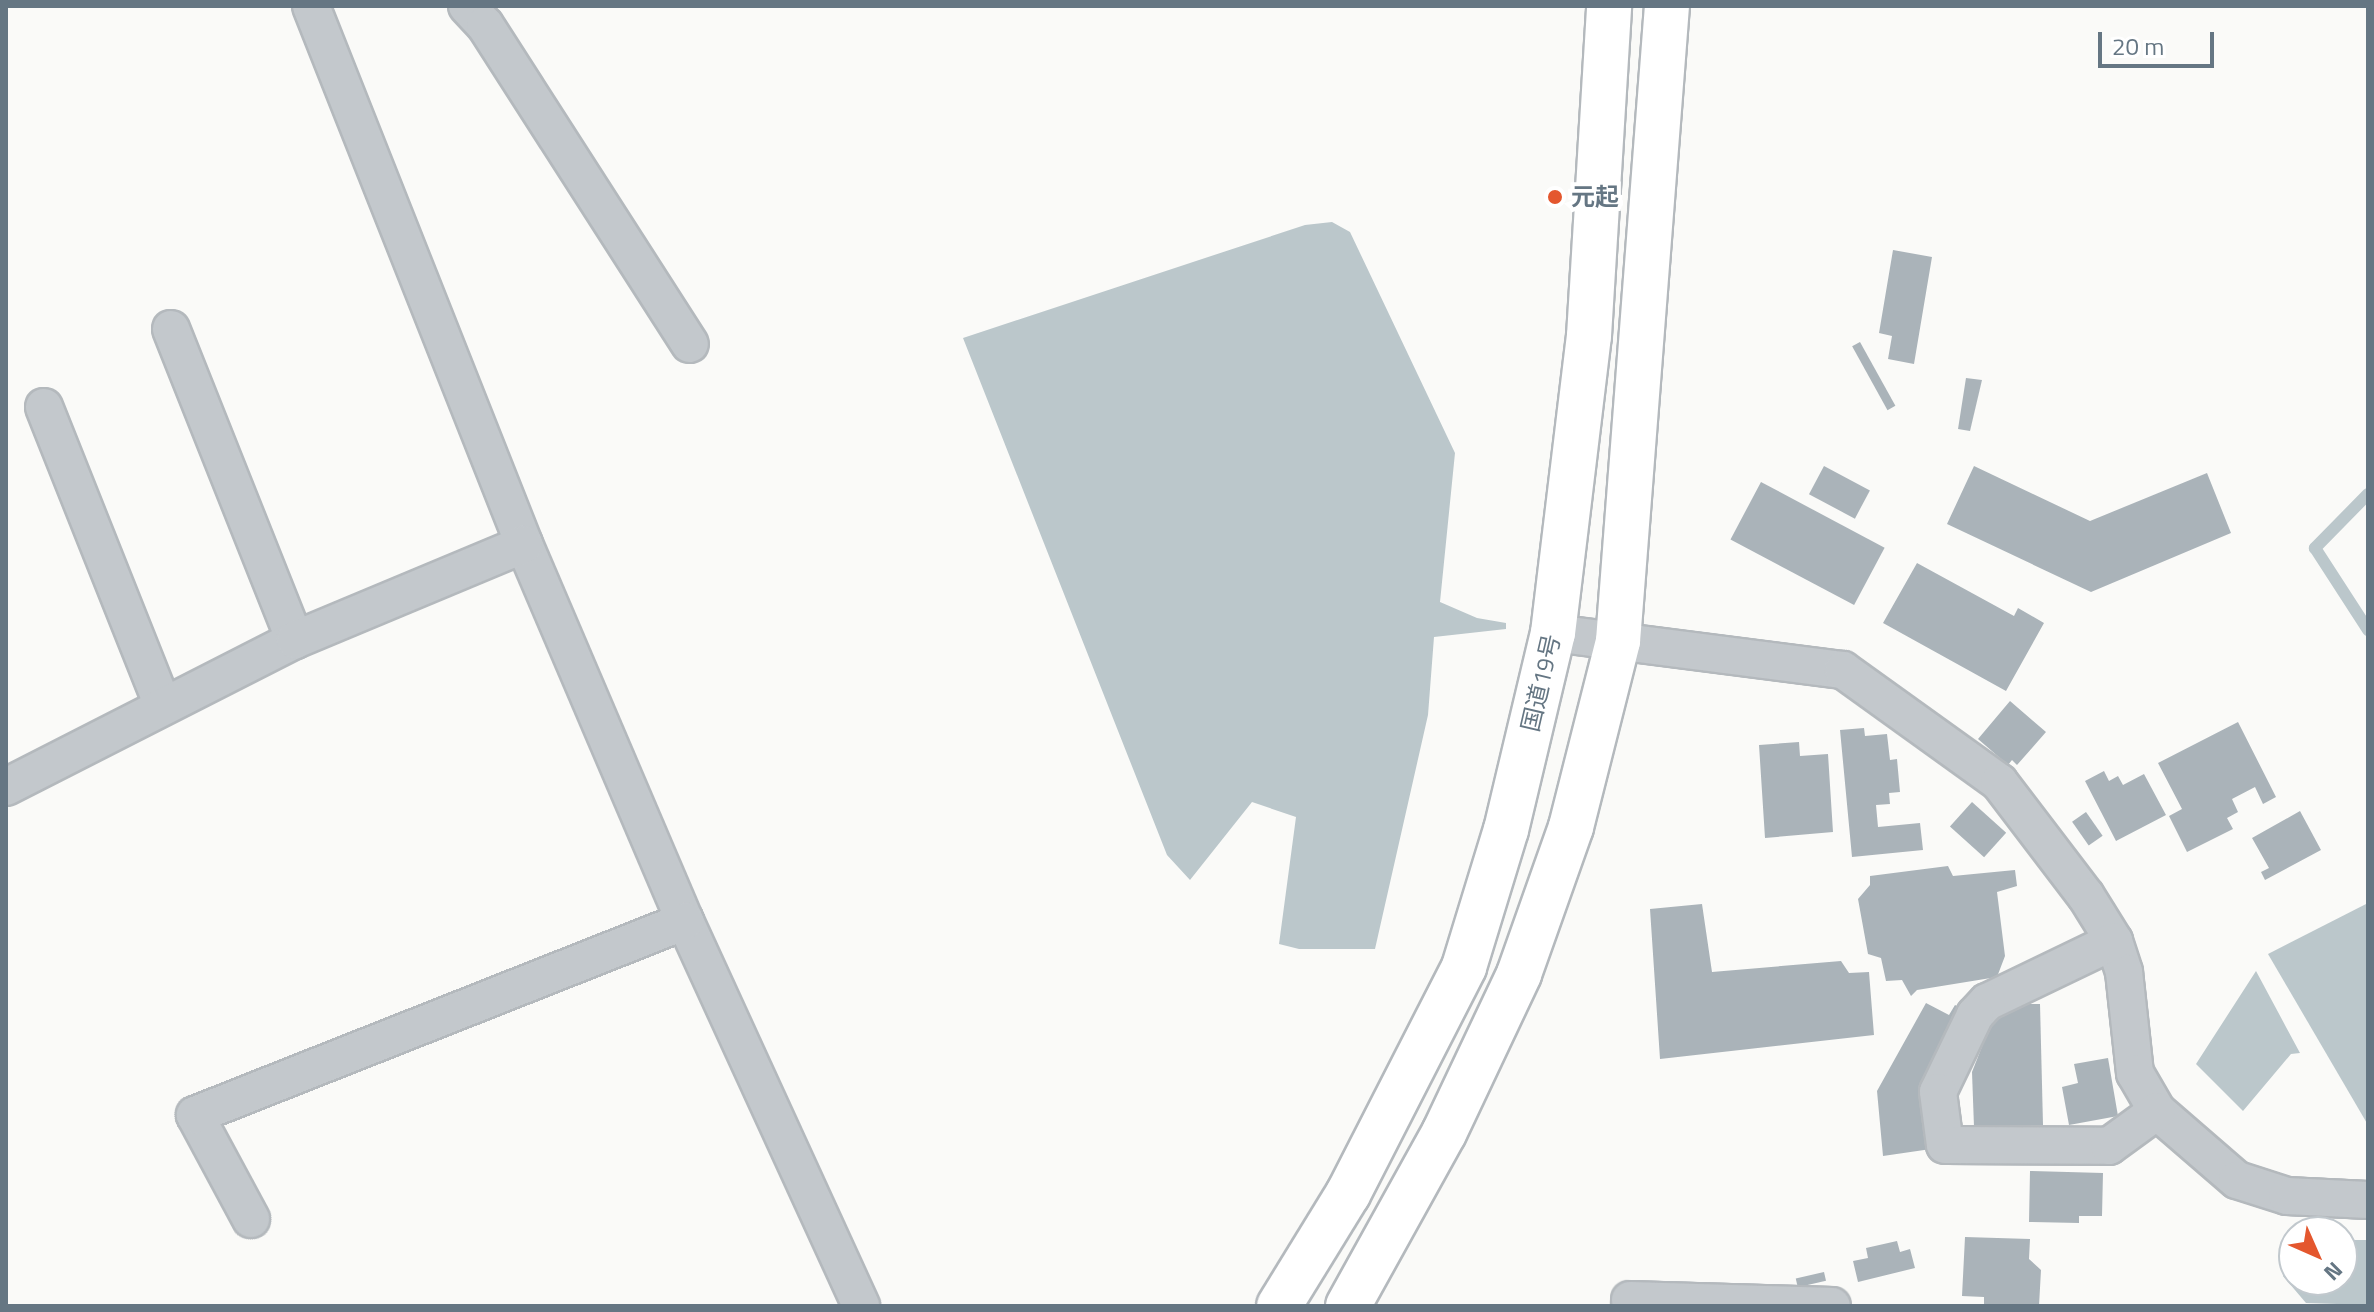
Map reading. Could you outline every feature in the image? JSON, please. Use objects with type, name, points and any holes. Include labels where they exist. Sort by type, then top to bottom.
[{"type":"highway","name":"国道19号","points":[[1279,1306],[1348,1194],[1464,967],[1506,830],[1553,633],[1589,336],[1609,6]]},
{"type":"highway","points":[[1348,1306],[1444,1133],[1519,974],[1571,827],[1618,641],[1667,6]]},
{"type":"street","points":[[311,6],[524,544],[685,921],[861,1306]]},
{"type":"street","points":[[484,12],[690,344]]},
{"type":"street","points":[[171,329],[295,640]]},
{"type":"street","points":[[44,407],[163,706]]},
{"type":"street","points":[[6,787],[295,640],[524,544]]},
{"type":"street","points":[[1553,633],[1843,670],[1999,782],[2086,896],[2114,941],[2124,972],[2135,1073],[2157,1111],[2237,1180],[2287,1196],[2368,1200]]},
{"type":"street","points":[[251,1219],[195,1115],[685,921]]},
{"type":"street","points":[[2114,941],[1987,1002],[1975,1015],[1938,1092],[1945,1145],[2109,1146],[2157,1111]]},
{"type":"street","points":[[1630,1300],[1832,1306]]},
{"type":"shaded area","points":[[1332,222],[1350,232],[1455,453],[1440,602],[1477,618],[1506,623],[1506,629],[1434,637],[1428,715],[1375,949],[1299,949],[1279,944],[1296,817],[1252,802],[1190,880],[1167,855],[963,338],[1305,225]]},
{"type":"shaded area","points":[[2368,903],[2368,1125],[2268,954]]},
{"type":"shaded area","points":[[2256,971],[2300,1053],[2291,1054],[2243,1111],[2196,1064]]},
{"type":"shaded area","points":[[2358,1240],[2368,1240],[2368,1305],[2306,1303],[2300,1296],[2358,1296]]},
{"type":"building","points":[[1893,250],[1932,257],[1914,364],[1888,359],[1892,336],[1879,333]]},
{"type":"building","points":[[1860,342],[1895,406],[1888,410],[1852,346]]},
{"type":"building","points":[[1966,378],[1982,380],[1970,431],[1958,429]]},
{"type":"building","points":[[1824,466],[1870,490],[1855,519],[1809,494]]},
{"type":"building","points":[[1974,466],[2090,521],[2207,473],[2231,533],[2091,592],[1947,524]]},
{"type":"building","points":[[1761,482],[1885,548],[1854,605],[1730,539]]},
{"type":"building","points":[[1917,563],[2014,616],[2018,608],[2044,623],[2006,691],[1883,623]]},
{"type":"building","points":[[2010,701],[2046,732],[2017,765],[2012,760],[2008,765],[1978,739]]},
{"type":"building","points":[[2238,722],[2276,797],[2263,804],[2255,787],[2232,799],[2238,812],[2227,818],[2233,829],[2187,852],[2169,816],[2182,809],[2158,763]]},
{"type":"building","points":[[1864,728],[1865,736],[1887,734],[1890,760],[1897,759],[1900,792],[1889,793],[1890,804],[1876,805],[1878,827],[1920,823],[1923,850],[1852,857],[1840,730]]},
{"type":"building","points":[[1799,742],[1800,756],[1828,754],[1833,832],[1765,838],[1759,745]]},
{"type":"building","points":[[2104,771],[2109,781],[2118,776],[2123,785],[2144,774],[2166,815],[2116,841],[2085,781]]},
{"type":"building","points":[[1972,802],[2006,833],[1984,857],[1950,827]]},
{"type":"building","points":[[2300,811],[2321,850],[2265,880],[2261,872],[2269,868],[2252,838]]},
{"type":"building","points":[[2086,812],[2103,836],[2089,846],[2072,822]]},
{"type":"building","points":[[1948,866],[1953,876],[2015,870],[2017,886],[1997,892],[2005,956],[1997,977],[1917,990],[1911,996],[1902,980],[1886,981],[1881,958],[1868,954],[1858,899],[1870,885],[1870,876]]},
{"type":"building","points":[[1702,904],[1712,972],[1841,961],[1849,973],[1869,972],[1874,1035],[1660,1059],[1650,909]]},
{"type":"building","points":[[1926,1003],[1949,1015],[1955,1005],[1966,1011],[1920,1098],[1931,1149],[1883,1156],[1877,1091]]},
{"type":"building","points":[[2028,1004],[2040,1004],[2043,1125],[1974,1127],[1972,1072],[1992,1021]]},
{"type":"building","points":[[2108,1058],[2118,1116],[2069,1125],[2062,1087],[2078,1083],[2074,1064]]},
{"type":"building","points":[[2030,1171],[2103,1173],[2102,1216],[2079,1216],[2079,1223],[2029,1222]]},
{"type":"building","points":[[1965,1237],[2030,1239],[2029,1259],[2041,1270],[2039,1306],[1984,1304],[1984,1297],[1962,1296]]},
{"type":"building","points":[[1897,1241],[1900,1252],[1910,1249],[1915,1268],[1858,1282],[1853,1261],[1868,1258],[1866,1248]]},
{"type":"building","points":[[1824,1272],[1826,1281],[1798,1287],[1796,1279]]},
{"type":"waterway","points":[[2368,494],[2315,548],[2368,630]]},
{"type":"place","name":"元起","points":[[1555,197]]}]
